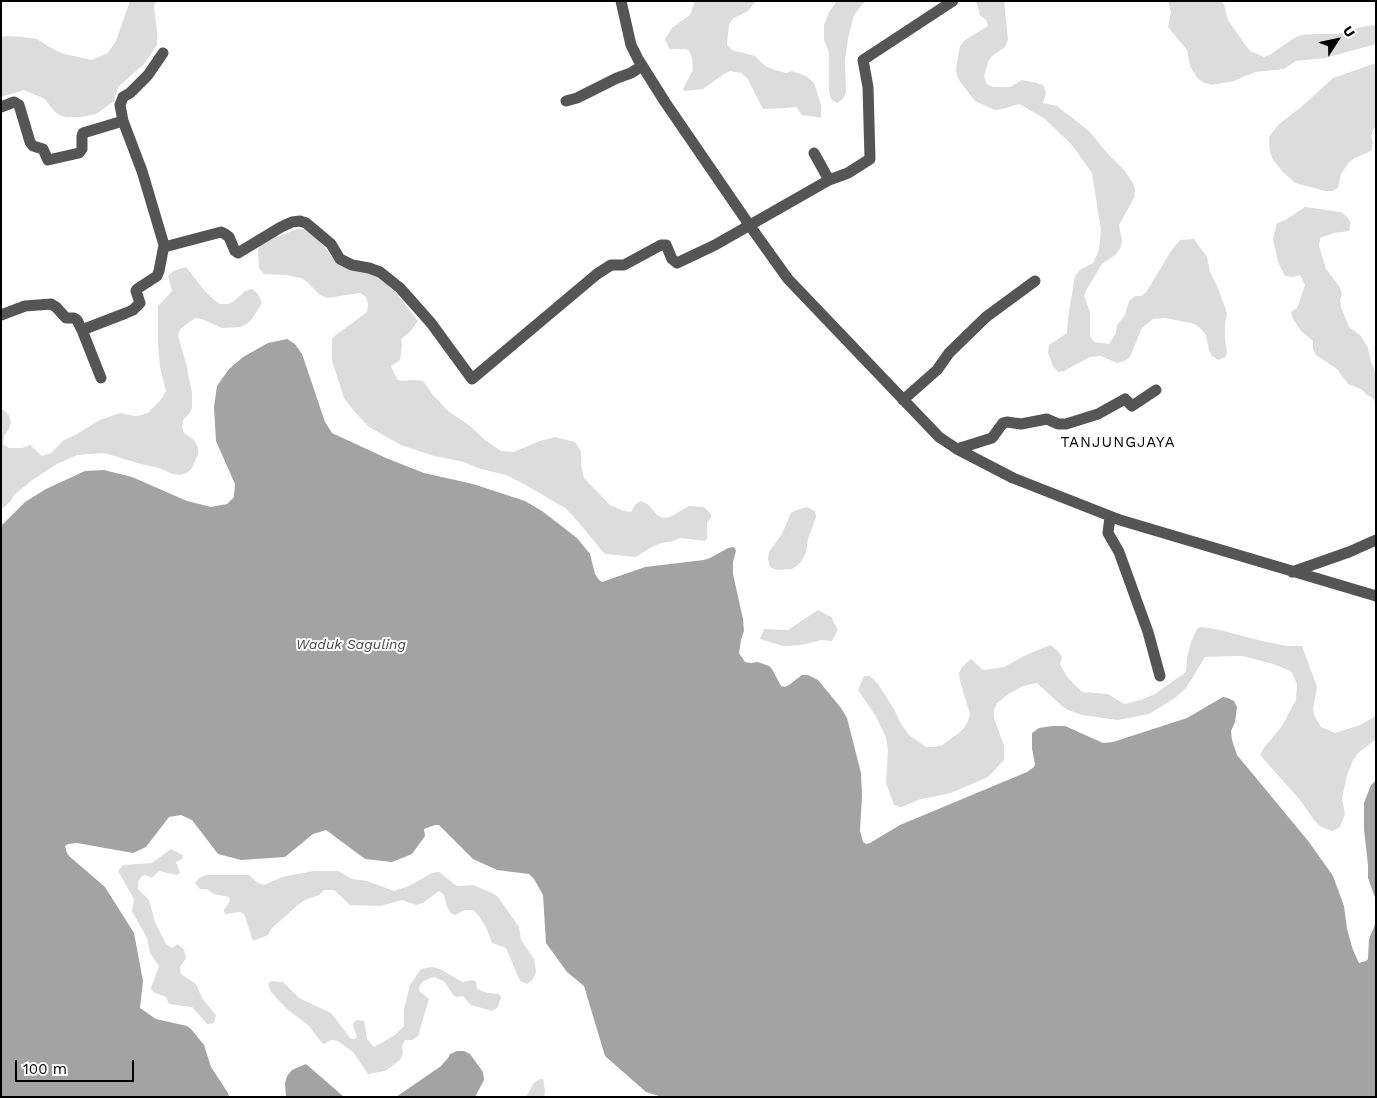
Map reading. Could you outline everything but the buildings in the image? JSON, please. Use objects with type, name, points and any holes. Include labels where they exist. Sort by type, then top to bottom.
[{"type":"street","points":[[621,1],[631,45],[642,66],[788,279],[939,437],[957,449],[1013,478],[1110,517],[1376,596]]},
{"type":"street","points":[[164,245],[168,246],[220,232],[229,238],[235,251],[238,252],[292,222],[300,221],[306,223],[331,244],[340,259],[352,265],[380,272],[400,288],[431,323],[472,379],[589,280],[612,265],[624,265],[661,245],[666,245],[672,259],[677,263],[715,245],[829,180],[848,173],[870,159],[868,88],[862,60],[953,1]]},
{"type":"street","points":[[82,330],[126,313],[138,306],[140,303],[137,289],[157,276],[159,271],[164,245],[142,171],[123,121],[120,105],[121,101],[148,75],[163,53]]},
{"type":"street","points":[[566,101],[577,98],[617,78],[632,73],[642,66]]},
{"type":"street","points":[[1,107],[14,102],[19,105],[30,142],[33,146],[43,149],[48,160],[79,153],[82,149],[83,133],[123,121]]},
{"type":"street","points":[[814,153],[829,180]]},
{"type":"street","points":[[903,400],[937,370],[949,353],[986,317],[1035,281]]},
{"type":"street","points":[[1,315],[25,306],[52,304],[66,318],[77,320],[101,378]]},
{"type":"street","points":[[957,449],[992,438],[1003,424],[1007,422],[1021,424],[1047,419],[1058,424],[1066,424],[1098,414],[1125,399],[1132,406],[1156,390]]},
{"type":"street","points":[[1110,517],[1108,533],[1119,552],[1148,632],[1160,676]]},
{"type":"street","points":[[1292,572],[1349,552],[1376,540]]},
{"type":"shaded area","points":[[130,1],[156,1],[154,6],[157,45],[144,64],[118,87],[114,101],[96,114],[66,117],[54,111],[45,99],[24,90],[1,97],[1,37],[37,39],[64,54],[92,60],[108,53],[116,41]]},
{"type":"shaded area","points":[[695,1],[756,1],[748,11],[734,18],[729,24],[727,45],[732,50],[755,56],[765,66],[772,69],[786,73],[792,71],[806,76],[814,83],[821,105],[821,118],[802,115],[796,107],[763,109],[747,78],[741,73],[730,71],[703,89],[685,91],[683,89],[693,70],[692,58],[686,49],[670,49],[665,39],[672,28],[690,15]]},
{"type":"shaded area","points":[[837,1],[865,1],[854,15],[845,61],[846,92],[843,99],[837,103],[831,99],[829,92],[829,53],[824,40],[824,25],[829,12]]},
{"type":"shaded area","points":[[976,1],[1004,1],[1008,40],[1005,47],[992,56],[988,62],[984,77],[987,84],[993,87],[1010,87],[1022,80],[1044,86],[1046,93],[1043,103],[1057,106],[1089,131],[1124,170],[1133,183],[1135,190],[1134,198],[1119,225],[1122,241],[1120,249],[1102,264],[1084,296],[1090,312],[1090,336],[1094,342],[1109,344],[1116,333],[1117,325],[1125,315],[1129,301],[1135,296],[1142,296],[1147,291],[1171,251],[1180,240],[1194,239],[1207,257],[1210,272],[1225,307],[1227,315],[1225,338],[1227,354],[1225,357],[1219,360],[1212,356],[1206,335],[1195,324],[1166,318],[1153,319],[1142,328],[1130,357],[1124,361],[1117,363],[1101,356],[1090,357],[1064,371],[1058,372],[1053,366],[1048,353],[1049,345],[1067,333],[1075,276],[1080,270],[1093,263],[1099,250],[1101,230],[1092,173],[1072,145],[1045,119],[1019,104],[995,110],[975,101],[961,83],[956,69],[960,46],[965,40],[988,26],[986,20],[980,15]]},
{"type":"shaded area","points":[[1168,1],[1221,1],[1228,20],[1246,46],[1250,51],[1264,57],[1301,35],[1338,34],[1373,25],[1376,25],[1376,44],[1325,58],[1296,61],[1284,69],[1255,72],[1234,81],[1212,85],[1198,79],[1190,66],[1187,50],[1168,27],[1171,12]]},
{"type":"shaded area","points":[[1376,63],[1376,127],[1371,136],[1373,143],[1371,151],[1349,162],[1341,174],[1338,188],[1332,191],[1295,183],[1273,160],[1270,152],[1269,137],[1279,124],[1333,78]]},
{"type":"shaded area","points":[[1305,207],[1341,212],[1351,223],[1349,231],[1334,233],[1320,238],[1319,246],[1326,269],[1342,293],[1341,307],[1349,327],[1361,336],[1368,348],[1376,373],[1376,405],[1373,398],[1361,389],[1348,384],[1337,369],[1316,355],[1313,349],[1313,341],[1301,331],[1293,319],[1291,312],[1297,308],[1305,285],[1300,275],[1293,277],[1285,276],[1278,262],[1273,239],[1277,223]]},
{"type":"shaded area","points":[[297,229],[305,229],[314,234],[337,261],[377,275],[397,294],[418,321],[410,332],[401,339],[400,360],[391,366],[398,380],[423,381],[448,411],[501,451],[513,452],[555,437],[575,442],[581,451],[584,478],[610,505],[624,511],[631,512],[640,501],[648,504],[657,515],[663,518],[670,517],[689,506],[704,507],[711,514],[707,523],[707,538],[705,541],[680,538],[661,543],[636,557],[606,554],[565,508],[524,484],[506,475],[478,468],[464,462],[434,456],[401,445],[369,427],[344,398],[332,361],[332,338],[367,312],[368,304],[366,297],[360,293],[327,298],[320,295],[301,278],[264,274],[259,268],[258,249],[262,243]]},
{"type":"shaded area","points":[[186,267],[204,290],[220,304],[228,304],[245,291],[252,289],[258,294],[262,303],[252,319],[240,327],[222,328],[195,318],[180,329],[178,336],[192,393],[192,408],[183,420],[182,427],[184,433],[194,440],[198,447],[198,454],[192,468],[187,473],[180,475],[104,453],[77,455],[57,464],[31,481],[14,495],[11,501],[1,510],[1,408],[9,415],[11,422],[4,436],[3,444],[9,448],[22,448],[30,445],[42,456],[51,453],[64,440],[100,420],[120,413],[135,416],[149,412],[166,391],[160,367],[158,306],[172,291],[168,276],[173,271]]},
{"type":"shaded area","points":[[807,507],[815,511],[816,517],[808,539],[806,553],[802,560],[792,569],[777,570],[770,567],[769,552],[782,534],[791,513]]},
{"type":"shaded area","points":[[818,610],[831,617],[838,630],[832,641],[821,640],[802,645],[783,646],[760,639],[764,629],[788,630]]},
{"type":"shaded area","points":[[1201,627],[1287,646],[1302,646],[1317,687],[1313,709],[1314,715],[1321,727],[1335,733],[1360,725],[1376,716],[1376,739],[1358,753],[1347,775],[1342,799],[1345,814],[1340,827],[1333,831],[1320,826],[1300,800],[1260,755],[1282,726],[1296,700],[1297,684],[1291,671],[1243,656],[1205,657],[1186,688],[1175,698],[1149,714],[1118,720],[1082,715],[1068,710],[1037,683],[1023,686],[997,703],[994,710],[994,718],[1004,746],[1004,760],[988,777],[951,793],[921,799],[901,807],[894,805],[886,783],[888,751],[886,737],[875,715],[858,690],[864,676],[870,676],[878,684],[909,735],[926,747],[934,747],[942,745],[959,733],[968,721],[970,714],[959,673],[962,667],[971,659],[983,670],[1004,667],[1050,645],[1062,657],[1060,664],[1067,677],[1082,692],[1108,694],[1124,704],[1155,694],[1186,672],[1191,642],[1197,629]]},
{"type":"shaded area","points":[[171,849],[183,855],[182,859],[176,862],[180,873],[177,875],[159,871],[152,878],[145,875],[142,876],[138,882],[138,889],[149,900],[155,922],[166,944],[172,948],[178,944],[184,950],[186,958],[180,967],[181,974],[196,984],[202,998],[216,1015],[214,1023],[207,1024],[192,1007],[169,1004],[166,997],[153,992],[151,988],[159,966],[150,953],[147,938],[132,911],[134,899],[118,871],[123,865],[152,863]]},
{"type":"shaded area","points":[[314,871],[338,871],[352,879],[367,881],[394,891],[409,886],[432,873],[439,872],[457,886],[473,885],[492,893],[498,897],[519,927],[521,940],[534,959],[536,972],[533,979],[527,984],[520,981],[506,948],[492,943],[487,929],[479,916],[473,910],[465,910],[455,915],[451,913],[447,907],[444,895],[439,891],[423,903],[416,905],[402,900],[380,906],[350,905],[334,890],[324,890],[319,895],[299,904],[272,928],[268,935],[253,941],[244,914],[240,912],[225,914],[224,910],[230,901],[229,897],[214,894],[207,889],[200,889],[195,883],[199,878],[206,875],[249,875],[258,883],[264,885],[282,877]]},
{"type":"shaded area","points":[[432,967],[440,969],[462,982],[473,980],[476,982],[477,989],[499,994],[501,997],[498,1007],[492,1011],[471,1005],[463,996],[456,997],[453,995],[445,982],[434,977],[423,981],[419,991],[429,999],[418,1036],[412,1040],[405,1040],[400,1060],[385,1071],[368,1074],[353,1052],[338,1041],[331,1040],[324,1044],[321,1042],[309,1026],[287,1009],[271,992],[268,984],[271,981],[283,982],[299,998],[331,1013],[351,1039],[357,1037],[353,1026],[354,1022],[357,1020],[364,1021],[367,1039],[374,1047],[395,1035],[404,1026],[404,1010],[410,985],[421,969]]},
{"type":"shaded area","points":[[543,1079],[544,1097],[526,1097],[534,1083]]},
{"type":"water","name":"Waduk Saguling","points":[[287,339],[295,344],[302,354],[325,422],[332,433],[424,473],[473,484],[525,501],[542,511],[577,538],[590,554],[595,574],[602,582],[645,567],[704,560],[728,548],[735,548],[733,574],[744,631],[739,653],[745,662],[758,662],[769,666],[781,686],[789,685],[802,675],[808,675],[818,680],[841,708],[847,718],[861,773],[860,831],[863,842],[866,844],[900,825],[1027,772],[1035,764],[1032,749],[1032,733],[1039,728],[1065,726],[1103,743],[1113,742],[1187,718],[1223,697],[1234,701],[1237,707],[1235,722],[1231,731],[1237,755],[1309,842],[1333,876],[1344,906],[1347,929],[1353,950],[1359,963],[1368,959],[1369,939],[1376,922],[1376,1097],[662,1097],[646,1092],[605,1056],[584,986],[567,972],[546,943],[543,895],[529,874],[497,870],[473,859],[439,825],[424,829],[425,836],[412,854],[392,862],[365,859],[326,830],[313,834],[285,857],[241,860],[218,854],[192,820],[181,815],[169,817],[146,847],[133,853],[77,843],[65,846],[69,856],[105,887],[134,933],[143,981],[140,1008],[156,1019],[187,1026],[191,1029],[204,1045],[211,1067],[229,1097],[1,1097],[1,526],[25,502],[46,489],[85,471],[104,470],[132,477],[187,501],[211,507],[227,504],[234,497],[235,484],[216,441],[214,407],[217,386],[229,369],[243,357],[268,343]]},
{"type":"water","points":[[1376,780],[1376,900],[1368,878],[1364,803],[1371,785]]},
{"type":"water","points":[[464,1051],[470,1054],[483,1072],[484,1080],[475,1097],[396,1097],[441,1066],[450,1054]]},
{"type":"water","points":[[306,1064],[344,1097],[286,1097],[285,1083],[287,1076],[292,1070]]},
{"type":"district","name":"TANJUNGJAYA","points":[[1118,443]]}]
